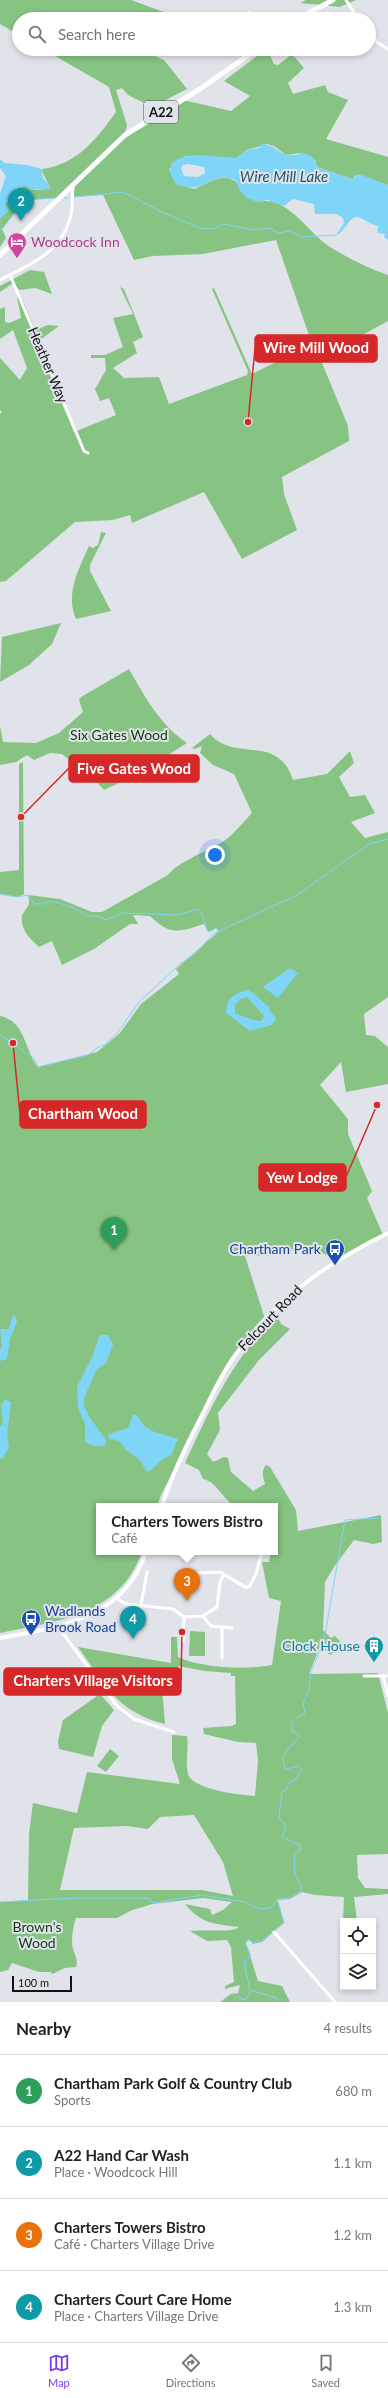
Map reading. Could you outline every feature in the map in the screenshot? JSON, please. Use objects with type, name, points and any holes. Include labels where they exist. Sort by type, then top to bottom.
[{"type":"highway","points":[[311,12],[333,0]]},
{"type":"highway","name":"A22","points":[[0,255],[125,135],[200,90],[247,56]]},
{"type":"street","points":[[346,0],[354,12]]},
{"type":"street","points":[[376,41],[388,49]]},
{"type":"street","points":[[0,280],[49,254],[64,235],[70,219],[73,184]]},
{"type":"street","name":"Heather Way","points":[[10,275],[84,451],[88,453]]},
{"type":"street","name":"Felcourt Road","points":[[163,1503],[171,1477],[212,1394],[235,1355],[249,1337],[303,1283],[348,1254],[388,1233]]},
{"type":"street","points":[[0,1638],[59,1628],[88,1616],[116,1598],[135,1577],[145,1555]]},
{"type":"street","points":[[194,1573],[220,1572],[245,1587],[249,1587],[256,1574],[261,1555]]},
{"type":"street","points":[[143,1625],[141,1605],[147,1572]]},
{"type":"street","points":[[116,1598],[126,1604],[173,1609],[184,1617],[203,1616],[217,1607],[220,1582],[224,1575]]},
{"type":"street","points":[[203,1616],[211,1626],[232,1628]]},
{"type":"street","points":[[183,1641],[184,1617]]},
{"type":"street","points":[[59,1628],[117,1706],[134,1719],[174,1732]]},
{"type":"street","points":[[222,1628],[222,1658]]},
{"type":"street","points":[[364,1676],[388,1676]]},
{"type":"street","points":[[383,1676],[388,1696]]},
{"type":"street","points":[[274,1932],[335,2002]]},
{"type":"green space","points":[[0,0],[131,0],[164,12],[12,12],[12,31],[0,24]]},
{"type":"green space","points":[[306,0],[356,0],[340,7],[300,3]]},
{"type":"green space","points":[[55,56],[155,56],[164,60],[187,89],[152,107],[128,95],[122,88],[116,90],[127,125],[125,134],[183,100],[231,111],[250,96],[224,81],[257,56],[270,56],[274,64],[278,65],[289,56],[294,56],[304,68],[288,83],[293,94],[325,85],[328,92],[348,100],[326,139],[388,157],[388,185],[356,175],[352,179],[317,167],[315,160],[300,153],[286,155],[274,146],[267,144],[247,150],[236,158],[185,156],[169,169],[176,184],[194,189],[206,183],[223,178],[229,178],[241,186],[257,202],[268,201],[287,209],[330,247],[358,262],[388,275],[388,321],[320,358],[348,426],[349,441],[282,477],[284,494],[297,530],[242,559],[204,492],[132,523],[130,515],[113,520],[75,522],[6,581],[0,582],[0,414],[2,412],[0,410],[0,358],[20,380],[27,368],[13,330],[0,339],[0,309],[5,307],[5,322],[9,323],[21,318],[17,297],[22,299],[35,330],[48,325],[59,326],[40,340],[42,356],[74,432],[116,415],[109,398],[100,401],[95,389],[106,370],[105,358],[91,358],[91,355],[105,355],[123,347],[113,318],[133,314],[120,287],[124,289],[143,337],[133,342],[137,353],[113,368],[124,378],[159,377],[169,404],[247,375],[248,371],[212,289],[214,288],[252,374],[312,344],[276,240],[203,254],[153,256],[134,260],[103,195],[72,197],[73,185],[56,198],[25,200],[2,229],[6,238],[0,247],[0,219],[7,207],[4,204],[12,192],[25,185],[34,190],[50,189],[42,169],[54,167],[65,162],[85,149],[101,132],[116,112],[109,87]]},
{"type":"green space","points":[[30,270],[44,272],[52,294],[35,288],[20,290],[12,284],[0,292],[0,286]]},
{"type":"green space","points":[[101,532],[106,533],[90,565],[90,571],[111,611],[76,619],[72,600],[75,581],[89,546],[93,548],[98,545]]},
{"type":"green space","points":[[61,623],[52,644],[29,665],[0,682],[2,637]]},
{"type":"green space","name":"Six Gates Wood","points":[[129,669],[147,700],[161,719],[177,736],[187,743],[138,774],[104,790],[94,779],[62,754],[50,753],[34,760],[27,755],[16,762],[0,765],[0,726],[3,742],[36,743],[59,733],[83,712],[79,700],[81,697]]},
{"type":"green space","name":"Chartham Park","points":[[210,734],[220,742],[231,747],[267,752],[277,757],[286,766],[293,780],[327,774],[350,751],[354,763],[339,777],[350,797],[365,795],[375,813],[351,822],[365,838],[388,832],[388,997],[364,1014],[366,1035],[375,1036],[388,1047],[388,1084],[346,1092],[341,1062],[320,1085],[348,1119],[348,1134],[372,1191],[367,1198],[383,1235],[338,1260],[298,1242],[288,1255],[245,1256],[265,1319],[223,1374],[158,1503],[96,1503],[96,1555],[141,1555],[132,1573],[118,1590],[102,1603],[84,1612],[64,1619],[0,1633],[0,1016],[9,1019],[20,1030],[33,1060],[38,1067],[97,1052],[120,1033],[141,1004],[179,974],[176,969],[219,931],[216,928],[208,932],[204,924],[181,930],[169,929],[163,927],[150,916],[133,915],[138,924],[130,924],[94,949],[62,965],[52,941],[39,947],[29,937],[22,925],[22,915],[29,904],[28,895],[60,899],[92,912],[102,912],[168,875],[179,865],[218,845],[231,835],[252,813],[234,774],[213,765],[200,753],[202,746],[195,749],[192,748]]},
{"type":"green space","points":[[23,762],[24,894],[17,897],[0,894],[0,872],[19,870],[19,764]]},
{"type":"green space","name":"Brown's Wood","points":[[277,1316],[281,1324],[290,1329],[259,1360],[218,1413],[220,1430],[207,1454],[213,1462],[224,1457],[228,1458],[231,1472],[253,1491],[265,1484],[263,1470],[266,1465],[270,1467],[296,1510],[298,1531],[381,1515],[382,1542],[373,1544],[354,1540],[325,1582],[323,1630],[331,1638],[335,1636],[340,1641],[340,1648],[330,1655],[320,1646],[309,1674],[378,1673],[388,1713],[388,1854],[357,1855],[358,1878],[365,1888],[388,1889],[388,1894],[354,1897],[357,1918],[343,1918],[344,1897],[315,1895],[302,1892],[290,1899],[278,1900],[284,1923],[262,1942],[253,1944],[249,1940],[246,1943],[258,1981],[282,1986],[290,2002],[220,2002],[231,1994],[238,1993],[240,1985],[225,1989],[225,1986],[234,1982],[231,1947],[227,1940],[207,1941],[190,1931],[231,1930],[239,1927],[209,1922],[197,1916],[185,1904],[210,1909],[212,1915],[223,1910],[232,1902],[203,1898],[152,1904],[130,1911],[117,1918],[76,1918],[72,1939],[77,1961],[76,1967],[65,1968],[52,1974],[51,1972],[39,1972],[12,1963],[8,1970],[0,1972],[0,1902],[28,1900],[29,1834],[33,1803],[77,1813],[87,1772],[180,1784],[172,1759],[172,1735],[187,1736],[188,1774],[198,1784],[218,1791],[255,1796],[258,1761],[256,1743],[238,1742],[204,1734],[203,1728],[232,1726],[236,1724],[235,1676],[231,1676],[231,1673],[205,1671],[178,1666],[181,1692],[162,1688],[165,1724],[148,1719],[123,1704],[104,1684],[78,1647],[171,1663],[171,1637],[177,1637],[178,1657],[188,1661],[211,1666],[237,1668],[272,1665],[281,1601],[269,1598],[262,1562],[269,1562],[270,1555],[278,1555],[278,1503],[231,1503],[213,1484],[203,1479],[199,1470],[185,1463],[213,1404],[235,1366],[261,1332]],"holes":[[[194,1815],[223,1862],[233,1896],[202,1890],[60,1890],[74,1828],[127,1826],[148,1829],[160,1817]]]},
{"type":"green space","points":[[190,1631],[205,1632],[205,1656],[189,1656]]},
{"type":"green space","points":[[100,1694],[114,1710],[102,1726],[93,1757],[59,1749],[58,1741],[63,1720]]},
{"type":"green space","points":[[110,1749],[119,1756],[106,1772],[97,1766]]},
{"type":"water","name":"Wire Mill Lake","points":[[262,144],[266,144],[288,155],[303,153],[314,159],[317,167],[352,179],[359,174],[388,185],[388,240],[384,237],[385,234],[377,233],[378,226],[359,217],[351,219],[342,231],[336,235],[344,223],[343,218],[337,214],[315,214],[314,204],[293,199],[284,206],[268,200],[257,202],[247,198],[240,191],[235,180],[227,178],[213,180],[200,186],[185,187],[176,184],[170,172],[171,164],[185,156],[202,155],[236,158],[247,150],[259,148]],"holes":[[[188,164],[204,167],[205,173],[198,177],[184,176],[181,168],[183,165]]]},
{"type":"water","points":[[0,159],[5,163],[27,165],[42,169],[43,178],[50,186],[50,189],[31,190],[25,185],[21,188],[16,188],[15,192],[12,192],[13,199],[4,204],[9,210],[0,219],[0,193],[6,176],[0,168]]},
{"type":"water","points":[[290,968],[298,973],[278,998],[263,987]]},
{"type":"water","points":[[248,990],[269,1007],[270,1011],[276,1018],[272,1025],[250,1031],[226,1013],[227,1004],[232,997]],"holes":[[[247,997],[264,1016],[261,1021],[253,1020],[235,1013],[235,1005],[240,999]]]},
{"type":"water","points":[[15,1315],[17,1322],[10,1339],[7,1359],[0,1361],[0,1349],[2,1346],[0,1329],[9,1329],[12,1317]]},
{"type":"water","points":[[102,1335],[108,1335],[113,1345],[106,1363],[97,1369],[84,1398],[84,1406],[90,1418],[106,1440],[105,1446],[99,1446],[85,1442],[85,1424],[78,1408],[77,1387],[93,1355],[99,1337]]},
{"type":"water","points":[[5,1399],[11,1402],[8,1430],[9,1446],[4,1457],[0,1459],[0,1427],[3,1423],[1,1405]]},
{"type":"water","points":[[133,1415],[137,1415],[144,1426],[152,1431],[178,1439],[171,1455],[163,1459],[147,1472],[140,1460],[126,1450],[119,1441],[110,1439],[108,1436],[109,1434],[128,1428]]},
{"type":"waterway","points":[[74,197],[123,192],[164,213],[200,228],[213,229],[223,224],[254,230],[269,228],[279,233],[289,231],[303,237],[336,235]]},
{"type":"waterway","points":[[0,228],[2,229],[25,200],[55,198]]},
{"type":"waterway","points":[[0,1035],[34,1058],[38,1067],[88,1055],[104,1045],[118,1032],[139,1002],[180,964],[197,952],[213,934],[297,895],[369,844],[388,839]]},
{"type":"waterway","points":[[0,894],[17,897],[28,895],[35,904],[44,904],[50,901],[60,903],[87,916],[97,916],[106,920],[123,913],[178,915],[198,909],[203,915],[207,930],[210,932],[216,928],[218,931]]},
{"type":"waterway","points":[[0,1902],[75,1898],[148,1898],[153,1903],[202,1895],[245,1902],[260,1909],[271,1908],[278,1899],[290,1898],[301,1891],[301,1886],[295,1874],[294,1867],[295,1854],[300,1850],[300,1845],[282,1837],[286,1827],[279,1817],[282,1792],[286,1790],[290,1781],[295,1780],[302,1769],[299,1766],[286,1769],[283,1760],[287,1751],[300,1736],[292,1731],[292,1722],[305,1713],[303,1704],[309,1690],[311,1672],[324,1640],[345,1520],[379,1518]]},
{"type":"waterway","points":[[276,1929],[284,1922],[277,1900]]},
{"type":"waterway","points":[[233,2002],[237,1997],[244,2000],[249,1996],[250,1990],[244,1963],[251,1956],[245,1942],[249,1939],[253,1943],[261,1941],[272,1932]]},
{"type":"waterway","points":[[251,1990],[276,1998],[279,2002]]},
{"type":"place","name":"A22 Hand Car Wash","points":[[21,221]]},
{"type":"place","name":"Woodcock Inn","points":[[17,259]]},
{"type":"place","name":"Wire Mill Wood","points":[[248,422]]},
{"type":"place","name":"Five Gates Wood","points":[[21,817]]},
{"type":"place","name":"Chartham Wood","points":[[13,1043]]},
{"type":"place","name":"Yew Lodge","points":[[377,1105]]},
{"type":"place","name":"Chartham Park Golf & Country Club","points":[[114,1250]]},
{"type":"place","name":"Chartham Park","points":[[335,1266]]},
{"type":"place","name":"Charters Towers Bistro","points":[[187,1601]]},
{"type":"place","name":"Charters Village Visitors","points":[[182,1632]]},
{"type":"place","name":"Wadlands Brook Road","points":[[31,1636]]},
{"type":"place","name":"Charters Court Care Home","points":[[133,1639]]},
{"type":"place","name":"Clock House","points":[[374,1663]]}]
